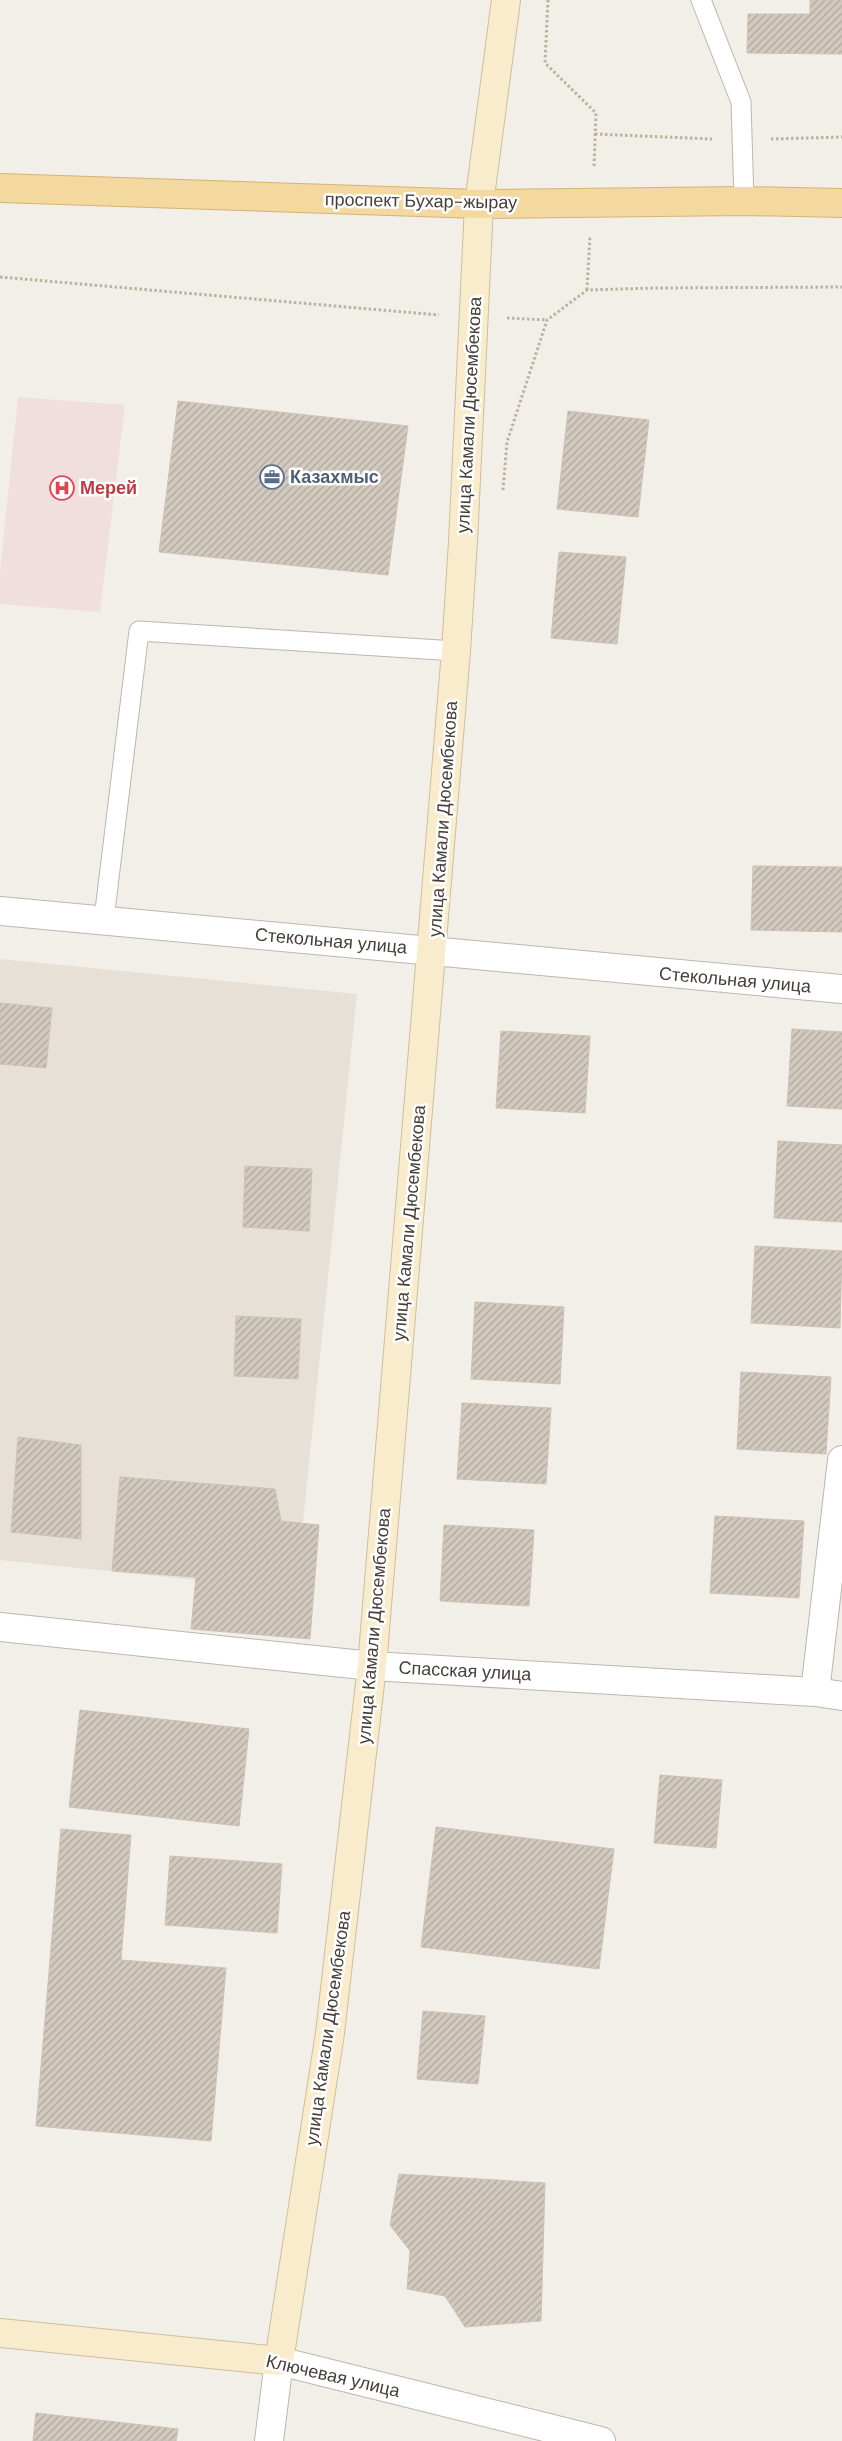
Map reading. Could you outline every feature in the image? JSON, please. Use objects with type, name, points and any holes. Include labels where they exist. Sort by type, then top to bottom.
[{"type":"main road","name":"улица Камали Дюсембекова","points":[[279,2361],[330,2033],[372,1666],[456,651],[479,204],[506,0]]},
{"type":"main road","name":"проспект Бухар-жырау","points":[[0,188],[479,204],[744,201],[842,203]]},
{"type":"main road","name":"Ключевая улица","points":[[0,2333],[279,2361]]},
{"type":"street","name":"Стекольная улица","points":[[0,911],[104,919],[459,955],[842,989]]},
{"type":"street","points":[[815,1692],[842,1460]]},
{"type":"street","name":"Спасская улица","points":[[0,1627],[372,1666],[815,1692],[842,1696]]},
{"type":"street","name":"улица Камали Дюсембекова","points":[[269,2441],[279,2361]]},
{"type":"street","name":"Ключевая улица","points":[[279,2361],[601,2441]]},
{"type":"lane","points":[[701,0],[741,102],[744,201]]},
{"type":"lane","points":[[104,919],[139,630],[456,651]]},
{"type":"path","points":[[548,0],[545,63],[596,113],[587,290]]},
{"type":"path","points":[[0,277],[474,318],[547,320]]},
{"type":"path","points":[[503,491],[507,442],[547,320],[587,290],[842,288]]},
{"type":"shaded area","name":"Мерей","points":[[18,397],[125,405],[100,612],[0,604],[0,572]]},
{"type":"shaded area","points":[[0,959],[357,994],[296,1590],[0,1560]]},
{"type":"building","points":[[810,0],[842,0],[842,54],[747,53],[748,14],[810,14]]},
{"type":"building","points":[[178,401],[408,426],[388,575],[159,552]]},
{"type":"building","points":[[568,411],[649,420],[638,517],[557,509]]},
{"type":"building","points":[[559,552],[626,557],[617,644],[551,638]]},
{"type":"building","points":[[753,866],[842,867],[842,932],[751,930]]},
{"type":"building","points":[[0,1003],[52,1008],[46,1068],[0,1064]]},
{"type":"building","points":[[792,1029],[842,1032],[842,1109],[787,1106]]},
{"type":"building","points":[[501,1031],[590,1036],[585,1113],[496,1108]]},
{"type":"building","points":[[778,1141],[842,1145],[842,1222],[774,1218]]},
{"type":"building","points":[[245,1166],[312,1169],[309,1231],[243,1227]]},
{"type":"building","points":[[755,1246],[842,1251],[840,1328],[751,1323]]},
{"type":"building","points":[[475,1302],[564,1307],[560,1384],[471,1379]]},
{"type":"building","points":[[236,1316],[301,1319],[298,1379],[234,1376]]},
{"type":"building","points":[[741,1372],[831,1377],[826,1454],[737,1449]]},
{"type":"building","points":[[462,1403],[551,1408],[546,1484],[457,1479]]},
{"type":"building","points":[[18,1437],[81,1445],[81,1539],[11,1532]]},
{"type":"building","points":[[120,1477],[275,1489],[281,1521],[319,1525],[310,1639],[191,1629],[196,1577],[112,1571]]},
{"type":"building","points":[[715,1516],[804,1521],[799,1598],[710,1593]]},
{"type":"building","points":[[444,1525],[534,1530],[529,1606],[440,1601]]},
{"type":"building","points":[[80,1710],[249,1729],[239,1826],[69,1807]]},
{"type":"building","points":[[660,1775],[722,1780],[716,1848],[654,1843]]},
{"type":"building","points":[[436,1827],[614,1849],[599,1969],[421,1947]]},
{"type":"building","points":[[61,1829],[131,1835],[121,1960],[226,1968],[211,2141],[36,2126]]},
{"type":"building","points":[[170,1856],[282,1864],[277,1933],[165,1925]]},
{"type":"building","points":[[423,2011],[485,2016],[478,2084],[417,2079]]},
{"type":"building","points":[[399,2174],[545,2183],[541,2321],[465,2327],[445,2296],[407,2289],[410,2251],[390,2225]]},
{"type":"building","points":[[36,2413],[178,2429],[176,2441],[33,2441]]},
{"type":"place","name":"Казахмыс","points":[[272,477]]},
{"type":"place","name":"Мерей","points":[[62,488]]}]
